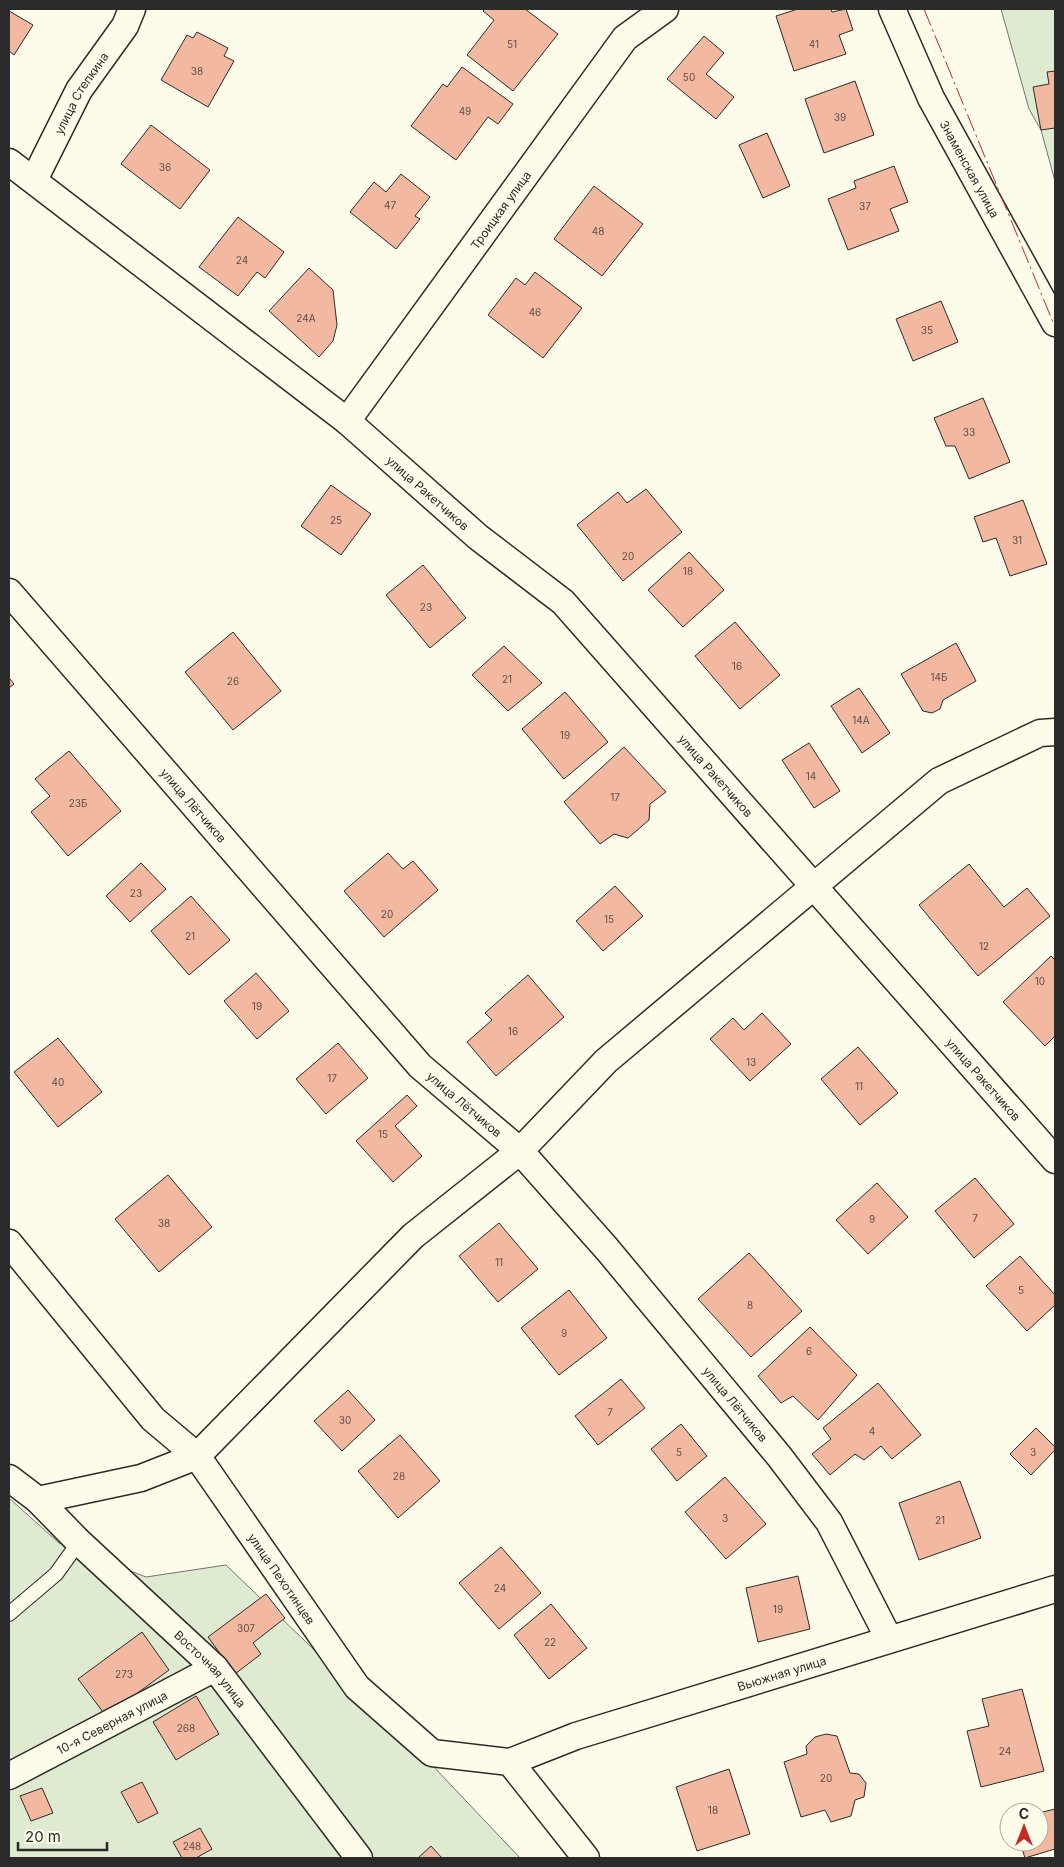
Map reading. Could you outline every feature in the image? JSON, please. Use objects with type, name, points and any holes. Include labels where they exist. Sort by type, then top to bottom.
[{"type":"street","name":"улица Степкина","points":[[34,180],[79,90],[125,26],[132,9]]},
{"type":"street","name":"Троицкая улица","points":[[348,421],[625,38],[665,9]]},
{"type":"street","name":"Знаменская улица","points":[[892,9],[931,98],[1055,324]]},
{"type":"street","name":"улица Ракетчиков","points":[[9,162],[348,421],[478,537],[563,602],[1055,1160]]},
{"type":"street","name":"улица Лётчиков","points":[[9,592],[420,1066],[520,1151],[607,1249],[779,1456],[829,1522],[889,1639]]},
{"type":"street","points":[[38,1500],[141,1478],[198,1456],[413,1236],[520,1151],[606,1061],[939,781],[1040,733],[1055,732]]},
{"type":"street","name":"улица Пехотинцев","points":[[9,1244],[153,1420],[198,1456],[356,1687],[432,1753],[510,1762]]},
{"type":"street","name":"Восточная улица","points":[[9,1478],[38,1500],[79,1542],[215,1668],[359,1858]]},
{"type":"street","name":"Вьюжная улица","points":[[510,1762],[576,1736],[1055,1589]]},
{"type":"street","name":"10-я Северная улица","points":[[9,1776],[215,1668]]},
{"type":"street","points":[[510,1762],[586,1858]]},
{"type":"lane","points":[[9,1614],[56,1574],[79,1542]]},
{"type":"green space","points":[[1001,9],[1055,9],[1055,181],[1041,130],[1029,109]]},
{"type":"green space","points":[[9,1498],[59,1543],[146,1577],[226,1565],[414,1746],[520,1858],[9,1858]]},
{"type":"building","points":[[485,9],[525,9],[558,34],[513,91],[467,55],[494,20],[483,11]]},
{"type":"building","points":[[798,9],[831,9],[832,12],[846,9],[853,30],[839,35],[846,54],[794,71],[776,16]]},
{"type":"building","points":[[9,11],[33,25],[14,55],[9,51]]},
{"type":"building","points":[[197,32],[228,48],[224,56],[234,61],[208,107],[161,80],[187,35],[193,38]]},
{"type":"building","points":[[704,36],[724,53],[706,74],[734,97],[716,119],[667,79]]},
{"type":"building","points":[[462,67],[513,104],[498,124],[488,117],[456,160],[411,126],[443,84],[447,87]]},
{"type":"building","points":[[1055,71],[1055,128],[1041,130],[1033,87],[1049,84],[1047,72]]},
{"type":"building","points":[[855,81],[874,135],[824,153],[805,99]]},
{"type":"building","points":[[151,125],[210,170],[180,209],[121,164]]},
{"type":"building","points":[[767,133],[790,186],[763,198],[739,145]]},
{"type":"building","points":[[894,166],[908,202],[890,209],[899,231],[848,250],[828,199],[856,188],[854,181]]},
{"type":"building","points":[[401,174],[430,197],[415,216],[420,219],[396,249],[350,212],[374,182],[386,192]]},
{"type":"building","points":[[594,186],[643,224],[602,276],[554,239]]},
{"type":"building","points":[[238,217],[284,252],[265,278],[257,272],[238,296],[199,267]]},
{"type":"building","points":[[309,268],[333,290],[337,325],[333,341],[319,357],[269,311]]},
{"type":"building","points":[[535,272],[582,308],[543,358],[488,315],[516,278],[525,285]]},
{"type":"building","points":[[941,301],[958,342],[913,361],[896,319]]},
{"type":"building","points":[[983,398],[1010,462],[969,479],[955,446],[946,446],[934,418]]},
{"type":"building","points":[[331,485],[371,514],[341,555],[301,526]]},
{"type":"building","points":[[646,489],[682,532],[623,581],[577,525],[618,492],[627,503]]},
{"type":"building","points":[[1023,500],[1047,564],[1010,576],[996,538],[983,542],[974,517]]},
{"type":"building","points":[[689,552],[724,590],[683,627],[648,590]]},
{"type":"building","points":[[423,565],[466,618],[430,648],[386,595]]},
{"type":"building","points":[[735,622],[780,675],[740,709],[695,656]]},
{"type":"building","points":[[233,632],[281,691],[233,730],[185,672]]},
{"type":"building","points":[[956,643],[976,681],[943,700],[940,709],[932,713],[923,711],[901,674]]},
{"type":"building","points":[[504,646],[542,683],[508,711],[472,675]]},
{"type":"building","points":[[9,678],[14,684],[9,688]]},
{"type":"building","points":[[859,688],[890,733],[862,753],[831,706]]},
{"type":"building","points":[[565,692],[608,742],[564,779],[522,729]]},
{"type":"building","points":[[809,743],[840,791],[814,808],[782,760]]},
{"type":"building","points":[[624,747],[666,792],[650,804],[649,820],[628,838],[614,834],[600,844],[564,802]]},
{"type":"building","points":[[69,751],[121,811],[68,856],[31,812],[50,796],[35,779]]},
{"type":"building","points":[[388,853],[403,869],[413,861],[438,890],[384,937],[344,891]]},
{"type":"building","points":[[141,863],[166,889],[130,922],[106,896]]},
{"type":"building","points":[[969,864],[1004,907],[1027,888],[1050,916],[978,976],[919,905]]},
{"type":"building","points":[[615,886],[643,916],[603,951],[576,921]]},
{"type":"building","points":[[191,896],[230,940],[189,975],[151,931]]},
{"type":"building","points":[[1051,956],[1055,960],[1055,1036],[1045,1046],[1003,1002]]},
{"type":"building","points":[[256,973],[289,1011],[257,1039],[224,1001]]},
{"type":"building","points":[[528,975],[564,1017],[496,1076],[467,1042],[492,1020],[485,1013]]},
{"type":"building","points":[[762,1013],[791,1044],[750,1081],[710,1039],[733,1018],[744,1030]]},
{"type":"building","points":[[58,1038],[102,1092],[58,1127],[14,1072]]},
{"type":"building","points":[[338,1043],[368,1078],[326,1114],[296,1079]]},
{"type":"building","points":[[858,1047],[898,1093],[860,1125],[821,1079]]},
{"type":"building","points":[[407,1095],[417,1106],[395,1126],[422,1156],[393,1182],[356,1141]]},
{"type":"building","points":[[168,1175],[212,1227],[159,1272],[115,1219]]},
{"type":"building","points":[[975,1178],[1014,1224],[974,1258],[935,1211]]},
{"type":"building","points":[[877,1183],[908,1217],[868,1254],[836,1220]]},
{"type":"building","points":[[499,1223],[538,1269],[498,1302],[459,1256]]},
{"type":"building","points":[[749,1253],[802,1311],[751,1357],[698,1299]]},
{"type":"building","points":[[1020,1256],[1055,1295],[1055,1305],[1027,1331],[986,1286]]},
{"type":"building","points":[[569,1290],[607,1338],[559,1375],[521,1328]]},
{"type":"building","points":[[810,1327],[857,1375],[818,1420],[793,1396],[781,1403],[758,1376]]},
{"type":"building","points":[[621,1379],[645,1408],[598,1445],[575,1416]]},
{"type":"building","points":[[878,1383],[921,1435],[892,1459],[881,1446],[864,1460],[855,1454],[830,1475],[812,1454],[831,1439],[823,1428]]},
{"type":"building","points":[[348,1390],[375,1420],[342,1451],[314,1421]]},
{"type":"building","points":[[681,1424],[707,1456],[677,1481],[651,1449]]},
{"type":"building","points":[[1036,1428],[1055,1447],[1055,1450],[1031,1475],[1010,1454]]},
{"type":"building","points":[[400,1435],[440,1481],[398,1518],[358,1471]]},
{"type":"building","points":[[725,1477],[766,1524],[726,1559],[685,1512]]},
{"type":"building","points":[[960,1481],[981,1538],[919,1560],[899,1503]]},
{"type":"building","points":[[501,1547],[541,1593],[499,1629],[459,1583]]},
{"type":"building","points":[[798,1576],[810,1629],[758,1642],[746,1588]]},
{"type":"building","points":[[266,1594],[285,1618],[253,1643],[261,1654],[235,1674],[208,1637]]},
{"type":"building","points":[[551,1604],[587,1648],[549,1679],[514,1635]]},
{"type":"building","points":[[142,1632],[169,1670],[106,1716],[78,1679]]},
{"type":"building","points":[[1022,1689],[1044,1771],[981,1787],[967,1731],[989,1726],[982,1699]]},
{"type":"building","points":[[196,1696],[219,1734],[176,1760],[153,1722]]},
{"type":"building","points":[[826,1734],[837,1736],[850,1773],[859,1774],[866,1783],[864,1797],[855,1800],[851,1816],[831,1822],[825,1810],[801,1817],[784,1762],[807,1754],[806,1746],[815,1737]]},
{"type":"building","points":[[729,1769],[750,1834],[697,1851],[676,1787]]},
{"type":"building","points":[[142,1782],[158,1813],[138,1823],[121,1792]]},
{"type":"building","points":[[42,1788],[53,1813],[31,1821],[20,1796]]},
{"type":"building","points":[[1055,1809],[1055,1849],[1049,1851],[1049,1810]]},
{"type":"building","points":[[200,1828],[212,1849],[196,1858],[182,1858],[173,1842]]},
{"type":"building","points":[[431,1846],[442,1858],[418,1858]]},
{"type":"building","points":[[1023,1852],[1045,1852],[1025,1858]]},
{"type":"power","points":[[924,9],[1055,327]]}]
